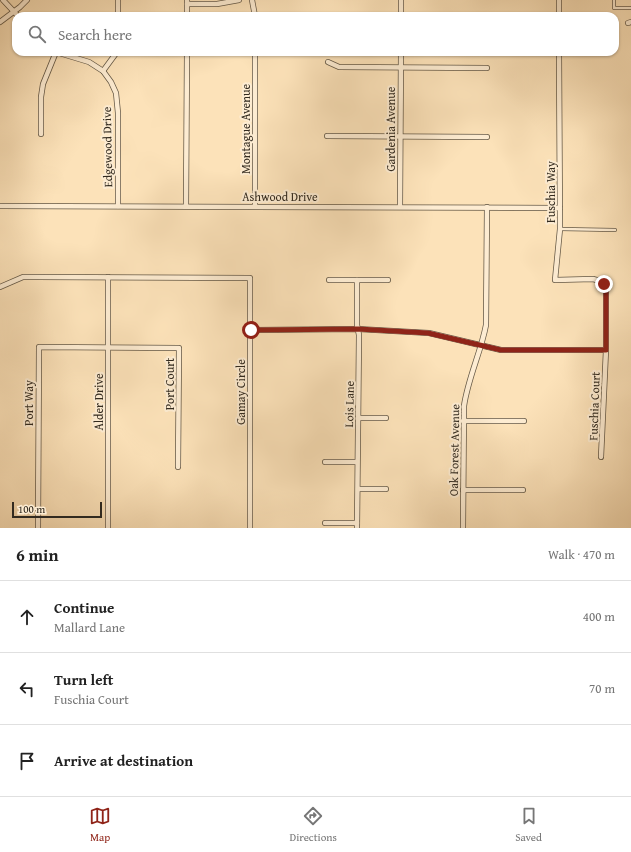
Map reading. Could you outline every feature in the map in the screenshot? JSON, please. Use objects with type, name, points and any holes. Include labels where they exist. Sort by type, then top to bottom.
[{"type":"street","points":[[2,0],[14,12],[27,0]]},
{"type":"street","points":[[118,0],[118,12]]},
{"type":"street","points":[[187,2],[218,4],[239,0]]},
{"type":"street","points":[[252,0],[254,12]]},
{"type":"street","points":[[401,0],[401,12]]},
{"type":"street","points":[[559,0],[559,12]]},
{"type":"street","points":[[0,22],[12,13]]},
{"type":"street","points":[[41,134],[41,97],[43,84],[54,56]]},
{"type":"street","points":[[69,56],[89,62],[104,71],[114,56]]},
{"type":"street","points":[[186,206],[187,56]]},
{"type":"street","name":"Montague Avenue","points":[[255,56],[255,206]]},
{"type":"street","name":"Gardenia Avenue","points":[[400,206],[401,56]]},
{"type":"street","name":"Fuschia Way","points":[[559,56],[560,229],[555,280],[593,279],[604,284]]},
{"type":"street","points":[[328,62],[339,67],[487,68]]},
{"type":"street","name":"Edgewood Drive","points":[[104,71],[116,93],[118,206]]},
{"type":"street","points":[[328,136],[487,137]]},
{"type":"street","name":"Ashwood Drive","points":[[0,206],[400,206],[560,208]]},
{"type":"street","name":"Oak Forest Avenue","points":[[463,528],[463,421],[465,399],[484,335],[486,318],[487,207]]},
{"type":"street","points":[[0,287],[23,278],[108,277]]},
{"type":"street","name":"Gamay Circle","points":[[108,277],[250,278],[250,528]]},
{"type":"street","name":"Alder Drive","points":[[108,277],[108,528]]},
{"type":"street","points":[[329,280],[388,280]]},
{"type":"street","name":"Lois Lane","points":[[357,280],[359,418],[357,526]]},
{"type":"street","name":"Fuschia Court","points":[[601,457],[606,350],[606,288],[604,284]]},
{"type":"street","points":[[251,330],[358,329],[428,333],[501,350],[606,350]]},
{"type":"street","name":"Port Way","points":[[38,528],[39,347],[108,348]]},
{"type":"street","name":"Port Court","points":[[108,348],[179,348],[178,467]]},
{"type":"street","points":[[359,418],[386,418]]},
{"type":"street","points":[[463,421],[524,421]]},
{"type":"street","points":[[325,462],[358,462]]},
{"type":"street","points":[[358,489],[386,488]]},
{"type":"street","points":[[463,490],[523,490]]},
{"type":"street","points":[[325,523],[357,526]]},
{"type":"lane","points":[[614,0],[614,8],[631,8]]},
{"type":"lane","points":[[560,229],[616,230]]},
{"type":"route","points":[[251,330],[358,329],[428,333],[486,348],[501,350],[606,350],[606,288],[604,284]]}]
